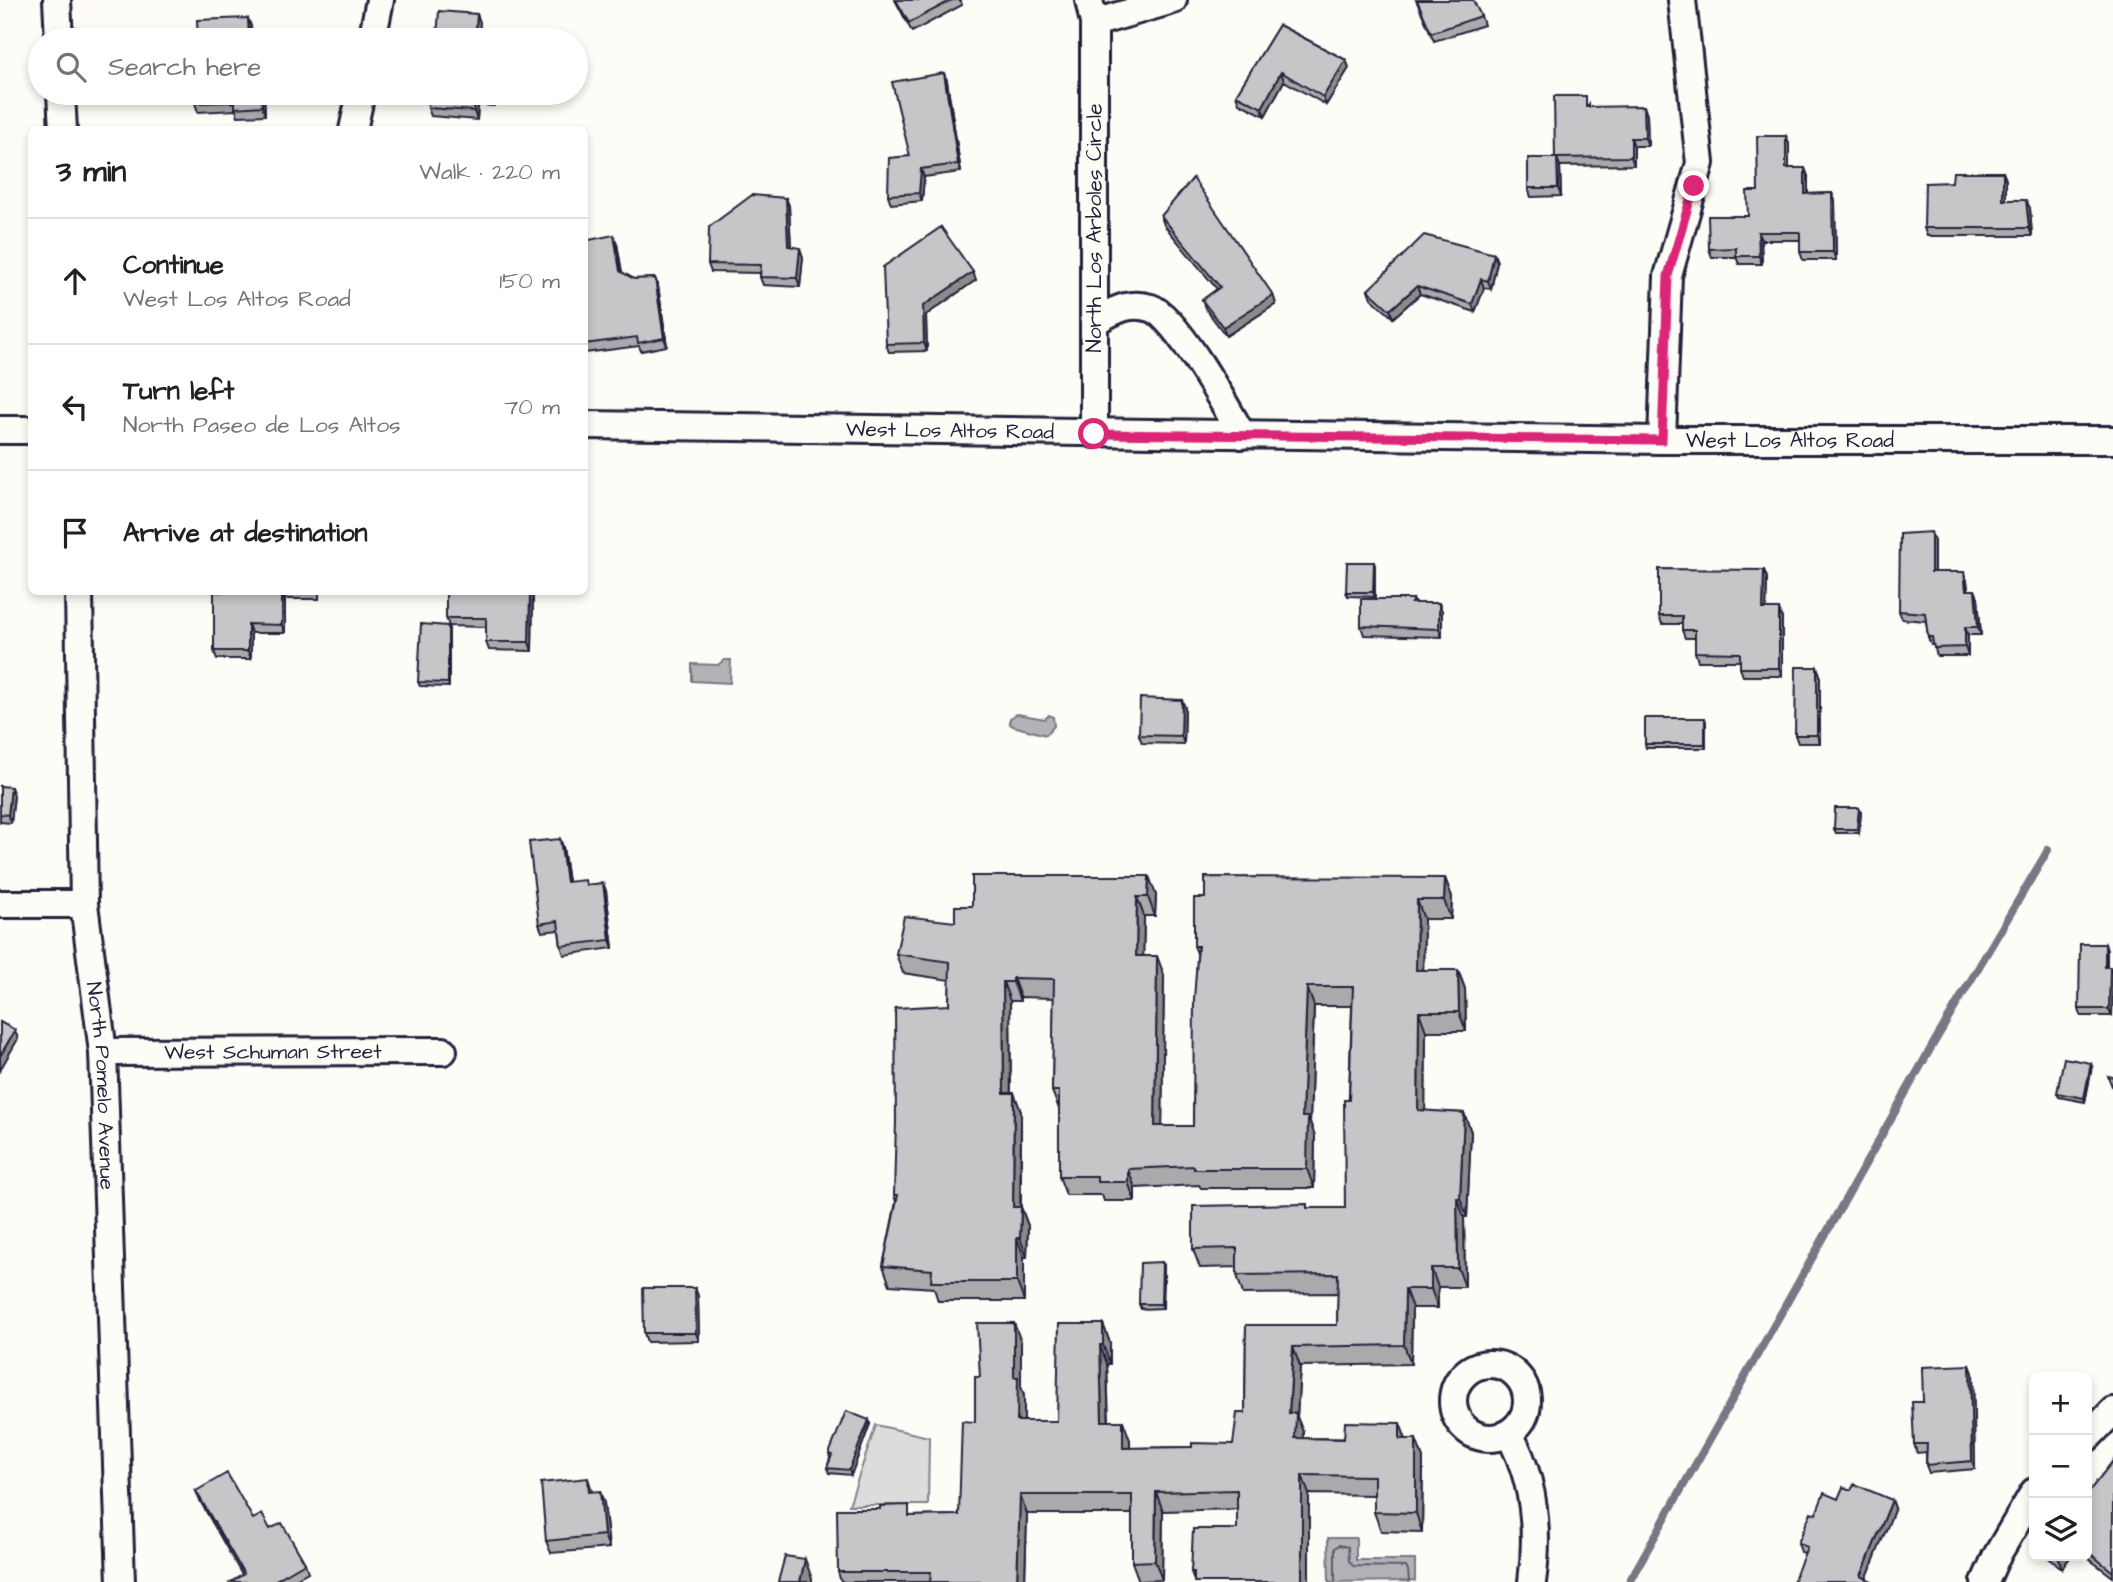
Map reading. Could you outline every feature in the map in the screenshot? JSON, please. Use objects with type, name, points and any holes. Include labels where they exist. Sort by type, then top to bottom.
[{"type":"street","points":[[57,0],[58,28]]},
{"type":"street","points":[[374,28],[380,0]]},
{"type":"street","name":"North Los Arboles Circle","points":[[1094,434],[1092,11],[1173,0]]},
{"type":"street","points":[[1662,440],[1668,276],[1700,163],[1682,0]]},
{"type":"street","points":[[62,105],[63,126]]},
{"type":"street","points":[[354,126],[358,105]]},
{"type":"street","points":[[1095,321],[1124,306],[1153,308],[1171,325],[1212,380],[1242,435]]},
{"type":"street","name":"West Los Altos Road","points":[[588,425],[1662,440],[2113,440]]},
{"type":"street","points":[[0,430],[28,430]]},
{"type":"street","name":"North Pomelo Avenue","points":[[79,595],[84,904],[103,1052],[121,1582]]},
{"type":"street","points":[[0,904],[84,904]]},
{"type":"street","name":"West Schuman Street","points":[[103,1052],[443,1051]]},
{"type":"street","points":[[2090,1435],[2113,1411]]},
{"type":"street","points":[[1508,1434],[1521,1456],[1536,1522],[1532,1582]]},
{"type":"street","points":[[1985,1582],[1996,1557],[2030,1498]]},
{"type":"shaded area","points":[[876,1425],[929,1437],[928,1505],[849,1505]]},
{"type":"water","points":[[724,660],[731,660],[730,683],[692,681],[692,664],[718,665]]},
{"type":"water","points":[[1017,714],[1045,719],[1049,715],[1053,717],[1054,726],[1046,735],[1013,726],[1010,724],[1010,718]]},
{"type":"water","points":[[1328,1538],[1356,1538],[1356,1560],[1415,1560],[1415,1581],[1329,1582]]},
{"type":"building","points":[[896,0],[952,0],[909,23]]},
{"type":"building","points":[[1417,0],[1473,0],[1481,16],[1431,33]]},
{"type":"building","points":[[439,11],[477,14],[476,28],[438,28]]},
{"type":"building","points":[[248,18],[248,28],[197,28],[197,20]]},
{"type":"building","points":[[1279,25],[1346,60],[1323,97],[1281,72],[1262,108],[1236,95]]},
{"type":"building","points":[[944,73],[958,164],[921,169],[919,193],[888,195],[889,158],[910,156],[892,82]]},
{"type":"building","points":[[1554,96],[1586,96],[1586,107],[1644,106],[1645,138],[1631,138],[1631,157],[1557,158],[1558,188],[1528,188],[1528,158],[1555,158]]},
{"type":"building","points":[[235,105],[262,105],[262,106],[235,108]]},
{"type":"building","points":[[428,105],[474,105],[474,111],[428,108]]},
{"type":"building","points":[[1757,136],[1786,136],[1786,168],[1805,168],[1805,194],[1832,193],[1833,252],[1800,252],[1800,232],[1758,232],[1759,256],[1736,256],[1736,248],[1709,249],[1708,216],[1748,216],[1747,191],[1758,191]]},
{"type":"building","points":[[1953,172],[2003,172],[2003,200],[2026,200],[2029,228],[1924,228],[1925,183],[1952,182]]},
{"type":"building","points":[[1193,178],[1273,295],[1223,327],[1202,300],[1220,287],[1161,216]]},
{"type":"building","points":[[752,195],[786,198],[788,246],[800,248],[797,278],[760,277],[761,265],[708,264],[709,227]]},
{"type":"building","points":[[941,227],[973,272],[923,306],[924,343],[886,344],[883,267]]},
{"type":"building","points":[[614,235],[620,271],[634,279],[655,278],[664,338],[638,343],[637,337],[588,343],[588,240]]},
{"type":"building","points":[[1424,235],[1494,254],[1488,281],[1481,279],[1472,304],[1417,286],[1390,310],[1368,290]]},
{"type":"building","points":[[1931,532],[1931,572],[1964,572],[1966,590],[1975,590],[1978,627],[1965,627],[1965,647],[1934,648],[1932,637],[1928,637],[1925,613],[1899,611],[1900,534]]},
{"type":"building","points":[[1347,562],[1374,562],[1373,592],[1346,592]]},
{"type":"building","points":[[1659,569],[1764,570],[1763,609],[1779,609],[1779,668],[1740,668],[1740,653],[1695,652],[1695,630],[1682,630],[1682,616],[1659,616]]},
{"type":"building","points":[[214,595],[282,595],[282,625],[248,624],[248,651],[214,651]]},
{"type":"building","points":[[446,595],[530,595],[529,642],[486,642],[486,618],[446,618]]},
{"type":"building","points":[[1361,599],[1413,599],[1411,603],[1439,603],[1439,629],[1361,626]]},
{"type":"building","points":[[421,624],[448,626],[448,683],[418,682]]},
{"type":"building","points":[[1796,667],[1817,667],[1817,735],[1795,735]]},
{"type":"building","points":[[1140,698],[1182,700],[1181,736],[1139,735]]},
{"type":"building","points":[[1645,718],[1705,718],[1705,744],[1645,744]]},
{"type":"building","points":[[0,786],[11,787],[8,815],[0,814]]},
{"type":"building","points":[[1835,808],[1859,808],[1857,829],[1834,829]]},
{"type":"building","points":[[560,839],[566,882],[585,880],[586,885],[603,883],[610,940],[561,946],[558,921],[539,924],[529,842]]},
{"type":"building","points":[[972,876],[1149,876],[1148,897],[1137,897],[1136,956],[1157,956],[1155,1126],[1193,1126],[1194,999],[1198,946],[1194,946],[1194,898],[1205,898],[1205,877],[1445,878],[1444,900],[1417,900],[1416,970],[1458,970],[1459,1012],[1419,1012],[1418,1110],[1464,1113],[1460,1198],[1457,1198],[1458,1268],[1431,1268],[1431,1289],[1405,1289],[1404,1345],[1293,1347],[1289,1413],[1296,1413],[1295,1438],[1344,1439],[1345,1422],[1400,1423],[1400,1439],[1416,1439],[1416,1513],[1374,1512],[1374,1476],[1302,1475],[1302,1582],[1194,1582],[1194,1572],[1191,1572],[1193,1529],[1237,1529],[1237,1490],[1156,1492],[1155,1561],[1132,1562],[1132,1495],[1020,1495],[1017,1582],[930,1582],[931,1572],[838,1572],[837,1509],[880,1509],[880,1506],[909,1505],[909,1516],[959,1515],[962,1421],[975,1422],[975,1377],[980,1377],[977,1323],[1014,1323],[1014,1377],[1018,1377],[1017,1421],[1057,1421],[1059,1324],[1103,1324],[1103,1345],[1100,1345],[1102,1421],[1123,1421],[1123,1448],[1192,1447],[1192,1443],[1233,1444],[1237,1413],[1245,1413],[1246,1325],[1337,1325],[1338,1274],[1237,1275],[1237,1248],[1193,1249],[1193,1206],[1307,1204],[1307,1208],[1345,1208],[1344,1100],[1349,1100],[1353,987],[1307,987],[1302,1117],[1308,1117],[1307,1169],[1194,1169],[1194,1166],[1128,1169],[1128,1182],[1097,1182],[1097,1176],[1059,1176],[1059,1091],[1052,1091],[1054,979],[1013,978],[1013,982],[1003,982],[1004,1093],[1014,1093],[1013,1207],[1021,1207],[1020,1238],[1017,1238],[1017,1282],[931,1282],[932,1270],[883,1266],[898,1195],[894,1195],[895,1008],[949,1005],[950,962],[896,954],[904,916],[955,922],[955,906],[972,906]]},
{"type":"building","points":[[2080,944],[2105,944],[2105,967],[2110,967],[2109,1009],[2079,1009]]},
{"type":"building","points":[[0,1022],[15,1030],[0,1056]]},
{"type":"building","points":[[2064,1058],[2091,1063],[2084,1098],[2057,1093]]},
{"type":"building","points":[[1162,1262],[1161,1304],[1139,1304],[1140,1263]]},
{"type":"building","points":[[643,1288],[695,1288],[696,1333],[644,1333]]},
{"type":"building","points":[[1970,1365],[1972,1461],[1926,1465],[1927,1444],[1914,1444],[1912,1402],[1923,1402],[1922,1367]]},
{"type":"building","points":[[846,1411],[869,1420],[849,1470],[827,1468],[832,1455],[829,1454]]},
{"type":"building","points":[[2113,1461],[2113,1572],[2092,1555],[2092,1488]]},
{"type":"building","points":[[227,1473],[253,1519],[262,1514],[270,1529],[282,1523],[305,1563],[272,1582],[231,1582],[244,1574],[196,1491]]},
{"type":"building","points":[[588,1478],[589,1492],[600,1491],[604,1535],[546,1541],[541,1483]]},
{"type":"building","points":[[1854,1484],[1892,1500],[1861,1576],[1874,1582],[1793,1582],[1807,1547],[1798,1543],[1811,1512],[1816,1514],[1824,1493],[1838,1499],[1843,1487],[1851,1490]]},
{"type":"building","points":[[785,1556],[805,1559],[800,1582],[778,1582]]},
{"type":"waterway","points":[[1629,1582],[1932,1046],[2048,850]]},
{"type":"route","points":[[1094,434],[1662,440],[1668,276],[1694,186]]}]
